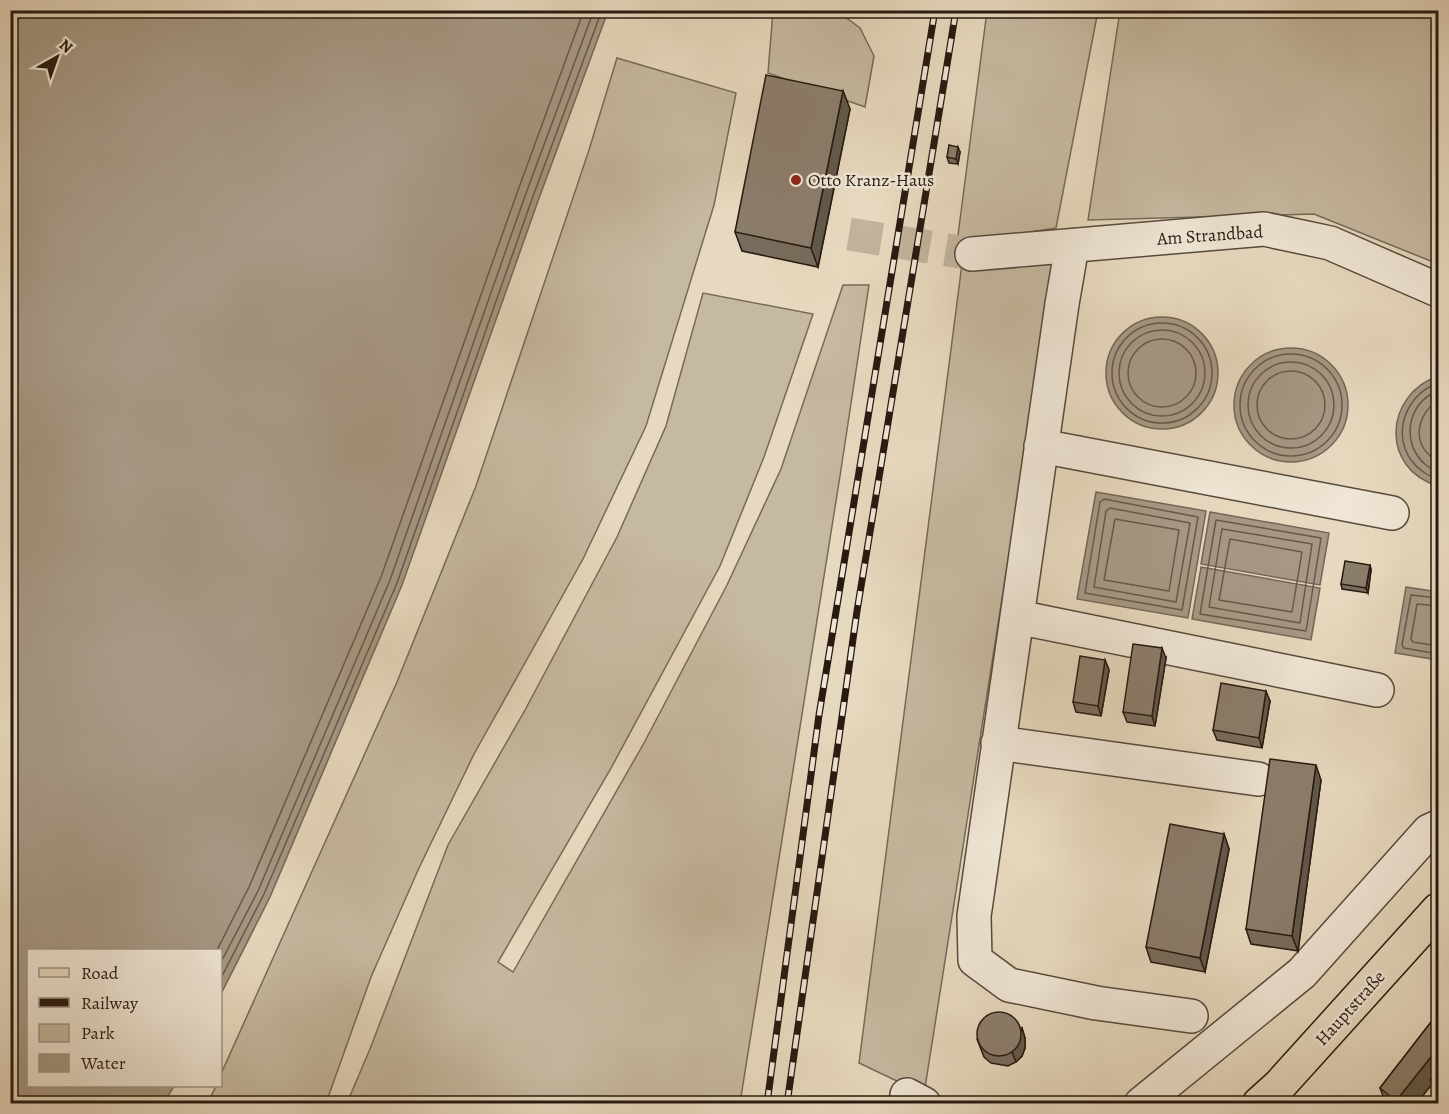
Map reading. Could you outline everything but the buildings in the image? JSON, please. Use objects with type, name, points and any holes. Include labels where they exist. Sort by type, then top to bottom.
[{"type":"main road","name":"Hauptstraße","points":[[1259,1104],[1279,1086],[1438,909]]},
{"type":"street","name":"Am Strandbad","points":[[972,254],[1264,229],[1330,243],[1438,290]]},
{"type":"street","points":[[1072,246],[974,916],[975,960],[1009,985],[1096,1003],[1191,1016]]},
{"type":"street","points":[[1041,446],[1392,513]]},
{"type":"street","points":[[1017,617],[1377,690]]},
{"type":"street","points":[[998,743],[1258,779]]},
{"type":"street","points":[[1140,1104],[1302,973],[1429,831],[1438,827]]},
{"type":"green space","points":[[773,11],[837,11],[860,28],[874,56],[865,107],[768,73]]},
{"type":"green space","points":[[987,11],[1098,11],[1056,228],[957,243]]},
{"type":"green space","points":[[1120,11],[1438,11],[1438,264],[1314,214],[1088,220]]},
{"type":"green space","points":[[617,58],[736,93],[714,205],[646,426],[583,559],[474,754],[419,868],[371,977],[326,1103],[208,1103],[216,1087],[222,1087],[222,1072],[397,682],[476,486],[589,150]]},
{"type":"green space","points":[[1053,259],[1049,301],[924,1094],[859,1063],[962,264]]},
{"type":"green space","points":[[843,285],[869,285],[740,1103],[347,1103],[448,845],[525,710],[617,537],[666,426],[703,293],[813,314],[764,457],[720,566],[610,770],[498,962],[513,972],[644,743],[727,585],[781,469]]},
{"type":"water","points":[[10,11],[608,11],[402,585],[270,897],[222,992],[222,949],[27,949],[27,1087],[173,1087],[164,1103],[11,1103]]},
{"type":"water","points":[[1162,317],[1184,321],[1202,333],[1214,351],[1218,373],[1214,395],[1202,413],[1184,425],[1162,429],[1140,425],[1122,413],[1110,395],[1106,373],[1110,351],[1122,333],[1140,321]]},
{"type":"water","points":[[1291,348],[1313,353],[1331,365],[1343,383],[1348,405],[1343,427],[1331,445],[1313,457],[1291,462],[1269,457],[1251,445],[1239,427],[1234,405],[1239,383],[1251,365],[1269,353]]},
{"type":"water","points":[[1438,376],[1438,486],[1419,477],[1406,464],[1398,449],[1396,432],[1399,415],[1407,399],[1420,385]]},
{"type":"water","points":[[1096,492],[1206,511],[1188,618],[1077,599]]},
{"type":"water","points":[[1210,512],[1329,533],[1320,585],[1201,564]]},
{"type":"water","points":[[1201,567],[1320,588],[1311,640],[1192,619]]},
{"type":"water","points":[[1406,587],[1438,592],[1438,660],[1395,653]]},
{"type":"tunnel","points":[[849,234],[972,254]]},
{"type":"railway","points":[[767,1104],[819,715],[935,10]]},
{"type":"railway","points":[[787,1104],[857,611],[956,10]]},
{"type":"place","name":"Otto Kranz-Haus","points":[[796,180]]}]
